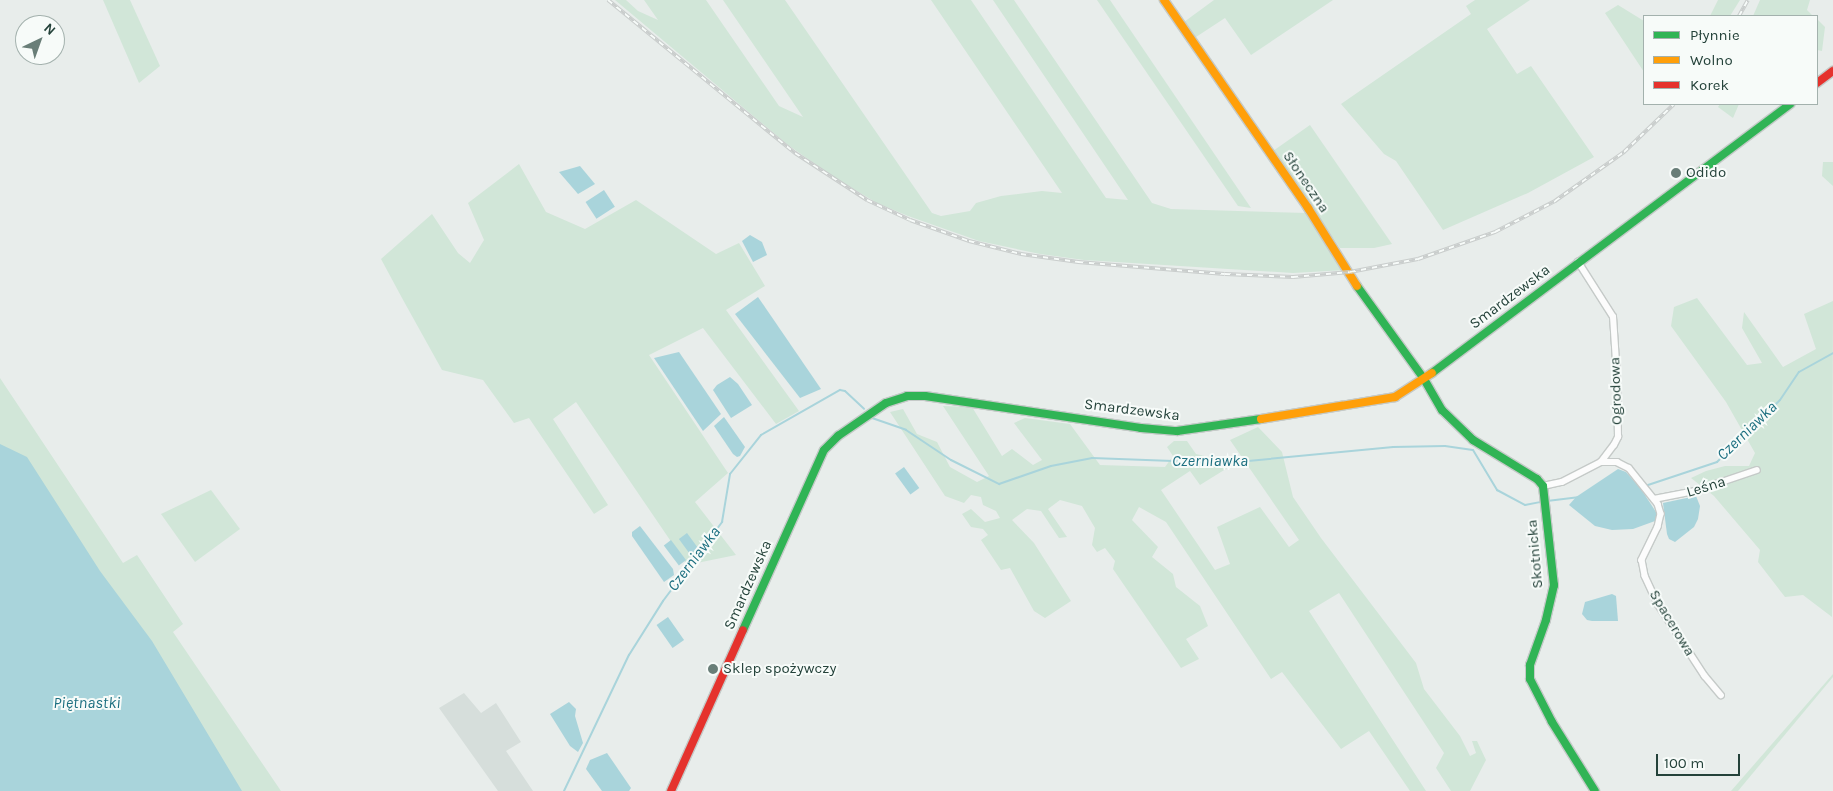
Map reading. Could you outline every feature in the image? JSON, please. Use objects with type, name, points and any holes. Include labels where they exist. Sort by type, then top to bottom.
[{"type":"street","name":"Słoneczna","points":[[1164,0],[1308,208],[1359,288],[1424,379]]},
{"type":"street","points":[[1818,82],[1833,71]]},
{"type":"street","name":"Smardzewska","points":[[672,791],[824,450],[848,429],[886,404],[907,396],[925,396],[1141,428],[1177,431],[1380,401],[1402,394],[1789,105]]},
{"type":"street","name":"Ogrodowa","points":[[1543,486],[1562,482],[1601,462],[1614,445],[1618,436],[1613,317],[1578,262]]},
{"type":"street","points":[[1424,379],[1442,410],[1454,423],[1487,450],[1537,479],[1543,486]]},
{"type":"street","name":"Spacerowa","points":[[1601,462],[1617,462],[1629,468],[1660,508],[1660,520],[1642,560],[1645,576],[1658,604],[1705,676],[1721,695]]},
{"type":"street","name":"Leśna","points":[[1654,499],[1696,491],[1757,470]]},
{"type":"street","name":"Skotnicka","points":[[1543,486],[1554,585],[1546,620],[1530,665],[1530,679],[1552,722],[1595,791]]},
{"type":"shaded area","points":[[464,693],[481,713],[496,703],[521,742],[506,751],[533,791],[498,791],[439,708]]},
{"type":"green space","points":[[103,0],[130,0],[160,66],[139,83]]},
{"type":"green space","points":[[615,0],[626,0],[638,11],[658,20],[644,0],[706,0],[779,106],[803,117],[723,0],[785,0],[932,213],[941,216],[970,211],[976,203],[1001,196],[1042,191],[1062,193],[931,0],[971,0],[1106,198],[1128,200],[993,0],[1014,0],[1152,203],[1171,209],[1307,213],[1345,270],[1293,273],[1084,260],[1040,254],[979,241],[908,216],[877,203],[835,178],[788,145]]},
{"type":"green space","points":[[1097,0],[1110,0],[1251,208],[1238,206]]},
{"type":"green space","points":[[1214,0],[1333,0],[1251,55],[1225,18],[1196,37],[1184,22]]},
{"type":"green space","points":[[1475,0],[1530,0],[1487,29],[1517,74],[1531,66],[1594,157],[1528,193],[1443,230],[1396,161],[1384,154],[1341,104],[1471,14],[1466,6]]},
{"type":"green space","points":[[1718,0],[1740,0],[1731,15],[1710,15]]},
{"type":"green space","points":[[1760,0],[1810,0],[1807,10],[1812,15],[1753,15]]},
{"type":"green space","points":[[1618,5],[1643,20],[1643,70],[1605,13]]},
{"type":"green space","points":[[1818,20],[1825,27],[1822,51],[1818,50]]},
{"type":"green space","points":[[1719,105],[1739,105],[1733,118],[1718,107]]},
{"type":"green space","points":[[1310,125],[1392,244],[1374,248],[1340,248],[1273,151]]},
{"type":"green space","points":[[1823,162],[1833,162],[1833,186],[1822,176]]},
{"type":"green space","points":[[519,164],[546,212],[585,229],[636,200],[716,254],[739,243],[765,286],[726,310],[799,411],[776,424],[703,328],[649,355],[728,473],[695,502],[736,555],[687,565],[576,402],[553,419],[608,505],[594,514],[529,418],[514,423],[483,380],[442,370],[402,298],[381,259],[432,214],[458,253],[470,263],[484,240],[468,203]]},
{"type":"green space","points":[[1697,298],[1747,365],[1762,363],[1742,328],[1744,312],[1783,367],[1816,349],[1804,314],[1833,301],[1832,617],[1803,595],[1785,597],[1758,562],[1760,550],[1714,496],[1691,478],[1706,471],[1725,466],[1749,466],[1755,453],[1726,402],[1671,326],[1674,307]]},
{"type":"green space","points":[[0,378],[123,563],[137,555],[183,624],[173,632],[281,791],[240,791],[0,457]]},
{"type":"green space","points":[[943,406],[972,407],[1002,456],[1012,449],[1033,465],[1042,460],[1014,423],[1025,418],[1070,424],[1100,465],[1165,467],[1173,456],[1167,447],[1174,441],[1187,441],[1196,454],[1221,460],[1229,467],[1200,485],[1190,471],[1161,490],[1215,570],[1230,564],[1217,527],[1260,507],[1289,547],[1299,540],[1230,440],[1258,427],[1282,452],[1293,497],[1321,538],[1416,663],[1424,689],[1460,736],[1470,756],[1476,753],[1472,741],[1477,741],[1486,760],[1470,791],[1451,791],[1436,768],[1444,753],[1339,593],[1309,611],[1426,791],[1410,791],[1369,731],[1341,749],[1282,672],[1271,679],[1166,522],[1139,507],[1132,520],[1158,547],[1152,557],[1173,574],[1176,587],[1200,606],[1208,626],[1186,639],[1199,659],[1181,668],[1113,569],[1115,561],[1105,548],[1097,552],[1092,545],[1095,528],[1082,506],[1060,500],[1048,509],[1067,537],[1059,538],[1041,511],[1027,509],[1012,520],[1034,543],[1071,601],[1045,618],[1034,611],[1010,568],[1001,570],[981,540],[988,535],[983,529],[971,527],[962,514],[971,509],[985,522],[1000,518],[996,511],[983,505],[981,497],[971,495],[964,503],[945,496],[890,412],[903,409],[917,434],[937,442],[950,467],[977,482],[989,476]]},
{"type":"green space","points":[[211,490],[240,529],[195,562],[161,514]]},
{"type":"green space","points":[[1833,674],[1833,677],[1738,791],[1731,791]]},
{"type":"water","points":[[580,166],[595,184],[578,194],[559,172]]},
{"type":"water","points":[[604,190],[615,207],[596,219],[586,202]]},
{"type":"water","points":[[750,235],[762,242],[767,255],[753,262],[742,241]]},
{"type":"water","points":[[758,297],[821,389],[800,398],[735,314]]},
{"type":"water","points":[[679,352],[721,414],[703,431],[654,358]]},
{"type":"water","points":[[730,377],[738,384],[752,405],[731,418],[713,390],[717,385]]},
{"type":"water","points":[[724,417],[745,447],[740,456],[737,457],[733,454],[714,426]]},
{"type":"water","name":"Piętnastki","points":[[0,444],[27,457],[100,571],[152,641],[242,791],[0,791]]},
{"type":"water","points":[[904,467],[919,488],[910,495],[895,473]]},
{"type":"water","points":[[1618,469],[1626,472],[1641,489],[1656,512],[1657,517],[1655,521],[1633,529],[1612,530],[1595,526],[1569,505],[1576,497]]},
{"type":"water","points":[[1696,496],[1700,506],[1698,519],[1694,527],[1675,542],[1669,539],[1663,503]]},
{"type":"water","points":[[640,526],[673,569],[674,575],[664,582],[632,536],[632,532]]},
{"type":"water","points":[[687,533],[698,548],[690,554],[679,539]]},
{"type":"water","points":[[671,540],[686,560],[679,565],[664,545]]},
{"type":"water","points":[[1612,594],[1616,596],[1618,621],[1587,620],[1582,614],[1585,602]]},
{"type":"water","points":[[668,617],[684,640],[673,648],[657,625]]},
{"type":"water","points":[[569,702],[576,709],[575,716],[583,743],[578,752],[570,746],[550,714]]},
{"type":"water","points":[[607,753],[631,788],[629,791],[602,791],[586,769],[590,760]]},
{"type":"waterway","name":"Czerniawka","points":[[1645,486],[1717,462],[1780,400],[1799,372],[1833,353]]},
{"type":"waterway","name":"Czerniawka","points":[[564,791],[629,655],[663,601],[722,522],[730,474],[761,435],[840,390],[845,391],[864,409]]},
{"type":"waterway","name":"Czerniawka","points":[[872,418],[906,430],[951,460],[999,484],[1051,466],[1092,458],[1227,463],[1393,447],[1445,446],[1473,450],[1497,490],[1525,505],[1540,502]]},
{"type":"waterway","points":[[1547,501],[1578,497]]},
{"type":"railway","points":[[608,0],[795,153],[867,200],[910,220],[969,241],[1021,254],[1078,262],[1225,274],[1293,277],[1350,272],[1418,259],[1495,232],[1555,201],[1624,152],[1673,105]]},
{"type":"railway","points":[[1740,15],[1748,0]]},
{"type":"traffic: fast","points":[[1432,373],[1789,105]]},
{"type":"traffic: fast","points":[[1357,286],[1424,379],[1442,410],[1473,440],[1537,479],[1543,486],[1554,585],[1546,620],[1530,665],[1530,679],[1552,722],[1595,791]]},
{"type":"traffic: fast","points":[[743,630],[824,450],[838,436],[886,403],[907,396],[925,396],[1141,428],[1177,431],[1261,419]]},
{"type":"traffic: slow","points":[[1164,0],[1308,208],[1357,286]]},
{"type":"traffic: slow","points":[[1261,419],[1395,397],[1432,373]]},
{"type":"traffic: jam","points":[[1818,82],[1833,71]]},
{"type":"traffic: jam","points":[[671,791],[743,630]]},
{"type":"place","name":"Odido","points":[[1676,173]]},
{"type":"place","name":"Sklep spożywczy","points":[[713,669]]}]
